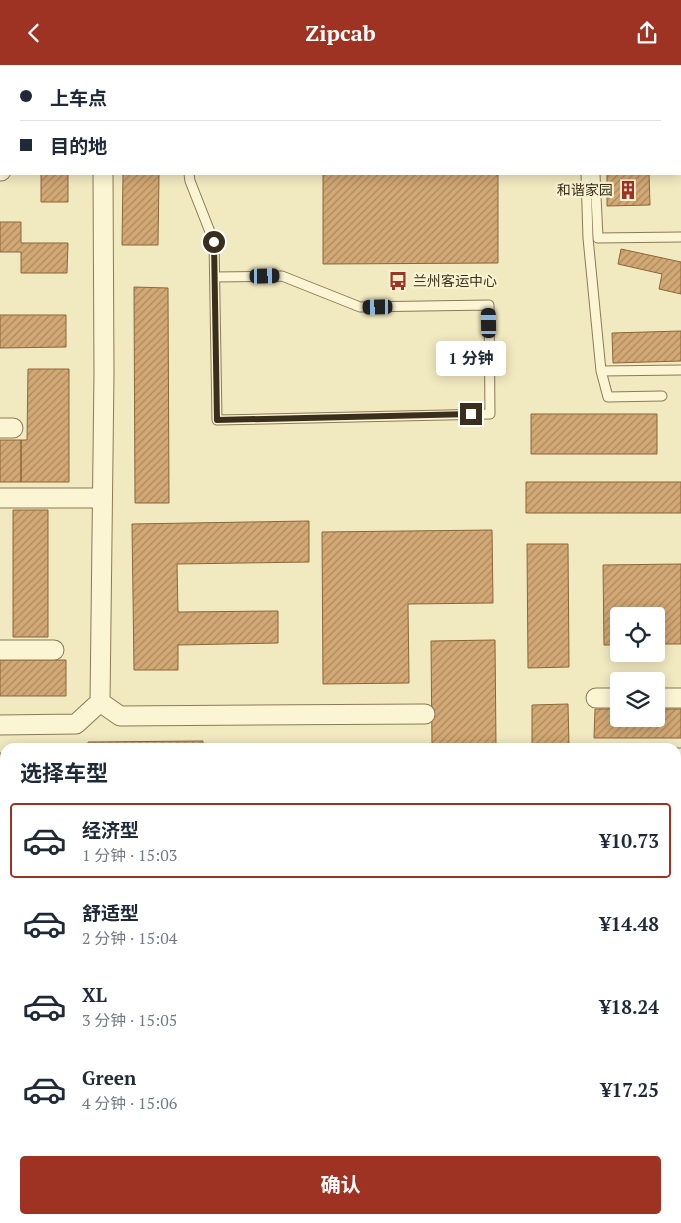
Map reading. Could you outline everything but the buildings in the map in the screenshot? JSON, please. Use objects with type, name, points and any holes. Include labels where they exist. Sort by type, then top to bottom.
[{"type":"street","points":[[0,725],[76,724],[100,702],[104,373],[103,175]]},
{"type":"street","points":[[0,498],[102,498]]},
{"type":"street","points":[[0,650],[54,650]]},
{"type":"street","points":[[596,698],[610,698]]},
{"type":"street","points":[[665,698],[681,698]]},
{"type":"street","points":[[100,702],[120,716],[425,714]]},
{"type":"lane","points":[[190,175],[190,181],[214,242],[217,420],[490,413],[489,305],[360,307],[282,275],[215,277]]},
{"type":"lane","points":[[586,175],[588,238],[601,371],[608,397],[662,396]]},
{"type":"lane","points":[[595,175],[598,238],[681,237]]},
{"type":"lane","points":[[601,371],[681,370]]},
{"type":"place","name":"和谐家园","points":[[628,190]]},
{"type":"place","name":"兰州客运中心","points":[[398,281]]},
{"type":"route","points":[[214,242],[217,420],[471,414]]}]
